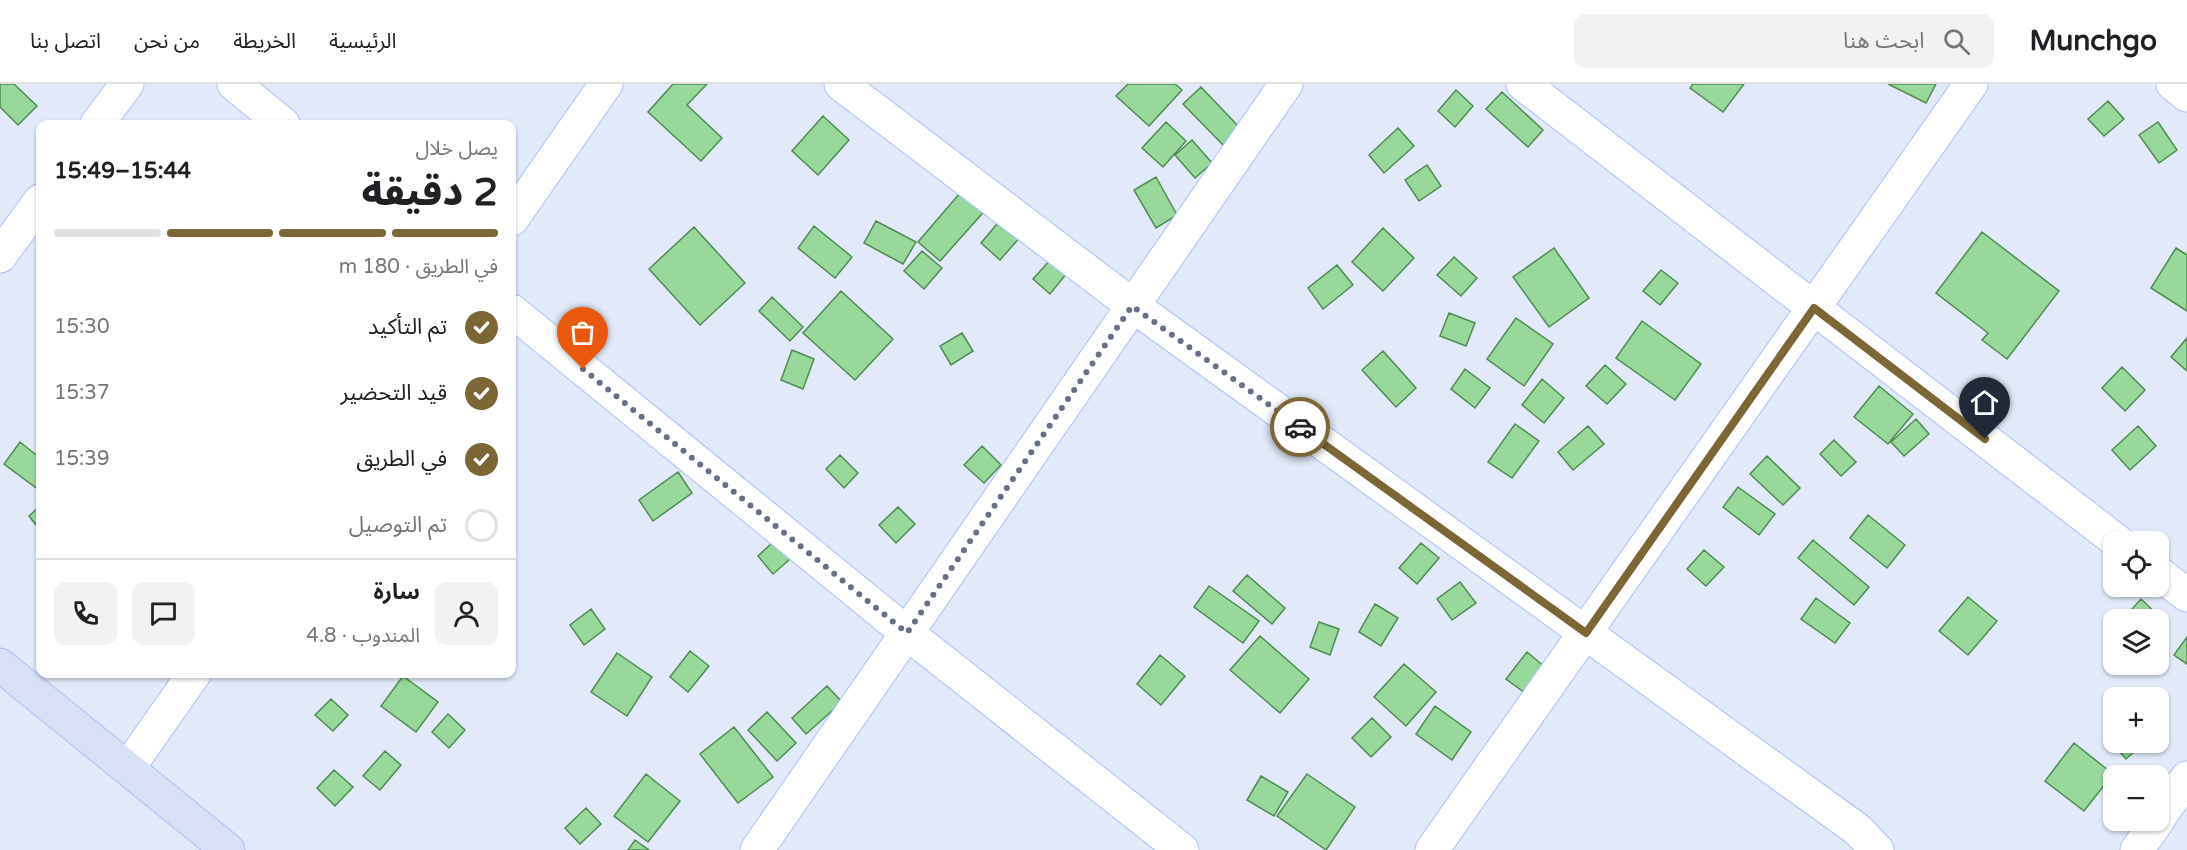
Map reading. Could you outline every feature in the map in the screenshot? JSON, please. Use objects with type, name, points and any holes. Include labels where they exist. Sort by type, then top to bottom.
[{"type":"main road","points":[[0,665],[228,850]]},
{"type":"street","points":[[100,120],[127,84]]},
{"type":"street","points":[[234,84],[278,120]]},
{"type":"street","points":[[516,213],[606,84]]},
{"type":"street","points":[[841,84],[1132,306],[1858,830],[1877,850]]},
{"type":"street","points":[[757,850],[1286,84]]},
{"type":"street","points":[[1523,84],[2104,531]]},
{"type":"street","points":[[1432,850],[1971,84]]},
{"type":"street","points":[[2173,84],[2187,95]]},
{"type":"street","points":[[0,256],[36,206]]},
{"type":"street","points":[[516,314],[907,633],[1182,850]]},
{"type":"street","points":[[2169,581],[2187,595]]},
{"type":"street","points":[[128,768],[191,678]]},
{"type":"street","points":[[2169,804],[2187,778]]},
{"type":"street","points":[[2137,850],[2150,831]]},
{"type":"building","points":[[0,84],[14,84],[37,106],[18,125],[0,107]]},
{"type":"building","points":[[673,84],[707,84],[687,105],[722,138],[701,161],[648,112]]},
{"type":"building","points":[[1128,84],[1175,84],[1182,90],[1149,126],[1116,96]]},
{"type":"building","points":[[1693,84],[1744,84],[1723,112],[1690,88]]},
{"type":"building","points":[[1888,84],[1936,84],[1926,103]]},
{"type":"building","points":[[1201,87],[1240,128],[1223,145],[1183,104]]},
{"type":"building","points":[[1456,90],[1473,106],[1455,127],[1438,111]]},
{"type":"building","points":[[1502,92],[1543,130],[1528,147],[1486,109]]},
{"type":"building","points":[[2108,101],[2124,119],[2104,136],[2088,119]]},
{"type":"building","points":[[823,116],[849,140],[818,175],[792,151]]},
{"type":"building","points":[[1166,122],[1186,141],[1163,167],[1142,148]]},
{"type":"building","points":[[2158,122],[2177,150],[2159,163],[2139,135]]},
{"type":"building","points":[[1398,128],[1414,146],[1384,173],[1369,155]]},
{"type":"building","points":[[1192,140],[1212,163],[1195,178],[1175,155]]},
{"type":"building","points":[[1427,165],[1441,186],[1419,201],[1405,180]]},
{"type":"building","points":[[1156,177],[1177,215],[1156,228],[1134,190]]},
{"type":"building","points":[[966,186],[989,206],[940,261],[918,242]]},
{"type":"building","points":[[1002,218],[1022,235],[1000,260],[981,243]]},
{"type":"building","points":[[876,221],[916,242],[903,264],[864,243]]},
{"type":"building","points":[[814,226],[852,257],[835,278],[798,248]]},
{"type":"building","points":[[694,227],[745,283],[700,325],[649,269]]},
{"type":"building","points":[[1383,228],[1414,258],[1383,291],[1352,262]]},
{"type":"building","points":[[1982,232],[2059,291],[2007,359],[1982,340],[1988,333],[1936,293]]},
{"type":"building","points":[[1554,248],[1589,298],[1549,327],[1513,277]]},
{"type":"building","points":[[2176,248],[2187,255],[2187,311],[2151,288]]},
{"type":"building","points":[[922,251],[942,268],[924,289],[904,271]]},
{"type":"building","points":[[1454,257],[1477,278],[1461,296],[1437,275]]},
{"type":"building","points":[[1051,259],[1067,273],[1050,294],[1033,279]]},
{"type":"building","points":[[1337,265],[1353,285],[1323,309],[1308,288]]},
{"type":"building","points":[[1661,270],[1678,283],[1660,305],[1643,291]]},
{"type":"building","points":[[841,291],[893,339],[855,380],[803,333]]},
{"type":"building","points":[[772,297],[803,327],[790,341],[759,311]]},
{"type":"building","points":[[1449,313],[1475,323],[1466,346],[1440,336]]},
{"type":"building","points":[[1516,318],[1553,344],[1524,386],[1487,359]]},
{"type":"building","points":[[1642,321],[1701,364],[1675,400],[1616,358]]},
{"type":"building","points":[[962,333],[973,351],[951,365],[940,346]]},
{"type":"building","points":[[2187,338],[2187,371],[2171,357]]},
{"type":"building","points":[[792,350],[814,359],[803,389],[781,380]]},
{"type":"building","points":[[1383,351],[1416,388],[1396,407],[1362,370]]},
{"type":"building","points":[[1605,365],[1626,384],[1607,404],[1586,386]]},
{"type":"building","points":[[2122,367],[2145,390],[2125,411],[2102,388]]},
{"type":"building","points":[[1465,369],[1490,388],[1475,408],[1451,389]]},
{"type":"building","points":[[1542,379],[1564,398],[1544,423],[1522,405]]},
{"type":"building","points":[[1879,386],[1913,414],[1888,444],[1854,417]]},
{"type":"building","points":[[1916,419],[1929,434],[1904,456],[1891,442]]},
{"type":"building","points":[[1515,424],[1539,441],[1512,478],[1488,462]]},
{"type":"building","points":[[1588,426],[1604,444],[1573,470],[1558,452]]},
{"type":"building","points":[[2138,426],[2156,446],[2130,470],[2112,450]]},
{"type":"building","points":[[1834,440],[1856,462],[1841,476],[1820,454]]},
{"type":"building","points":[[20,442],[36,455],[36,488],[4,464]]},
{"type":"building","points":[[982,446],[1001,465],[984,483],[964,465]]},
{"type":"building","points":[[840,455],[858,473],[844,488],[826,469]]},
{"type":"building","points":[[1767,456],[1800,488],[1783,505],[1750,474]]},
{"type":"building","points":[[678,472],[692,493],[653,521],[639,500]]},
{"type":"building","points":[[1738,487],[1775,514],[1759,535],[1723,507]]},
{"type":"building","points":[[898,507],[915,524],[896,543],[879,525]]},
{"type":"building","points":[[36,510],[36,525],[29,516]]},
{"type":"building","points":[[1868,515],[1905,545],[1887,568],[1850,538]]},
{"type":"building","points":[[1813,540],[1869,587],[1854,605],[1798,558]]},
{"type":"building","points":[[774,541],[790,559],[773,574],[758,556]]},
{"type":"building","points":[[1421,543],[1439,558],[1417,584],[1399,568]]},
{"type":"building","points":[[1704,550],[1724,567],[1706,586],[1687,569]]},
{"type":"building","points":[[1247,575],[1285,608],[1272,624],[1233,591]]},
{"type":"building","points":[[1460,582],[1476,603],[1452,620],[1437,599]]},
{"type":"building","points":[[1209,586],[1259,621],[1243,643],[1194,607]]},
{"type":"building","points":[[1968,597],[1997,621],[1968,655],[1939,631]]},
{"type":"building","points":[[1816,598],[1850,623],[1835,643],[1801,619]]},
{"type":"building","points":[[2141,599],[2152,609],[2132,609]]},
{"type":"building","points":[[1375,604],[1398,618],[1381,646],[1359,632]]},
{"type":"building","points":[[591,609],[605,629],[584,645],[570,625]]},
{"type":"building","points":[[1319,622],[1339,629],[1330,655],[1310,647]]},
{"type":"building","points":[[1260,636],[1309,679],[1280,713],[1230,670]]},
{"type":"building","points":[[2187,637],[2187,664],[2174,655]]},
{"type":"building","points":[[690,651],[709,666],[688,692],[670,677]]},
{"type":"building","points":[[1527,652],[1546,668],[1525,693],[1506,679]]},
{"type":"building","points":[[617,653],[652,677],[627,716],[591,692]]},
{"type":"building","points":[[1160,655],[1185,676],[1161,705],[1137,684]]},
{"type":"building","points":[[1404,664],[1436,692],[1406,726],[1374,697]]},
{"type":"building","points":[[402,678],[406,678],[438,702],[416,732],[381,706]]},
{"type":"building","points":[[827,686],[842,702],[806,734],[792,718]]},
{"type":"building","points":[[331,699],[348,715],[333,731],[315,715]]},
{"type":"building","points":[[1435,706],[1471,732],[1452,760],[1416,734]]},
{"type":"building","points":[[767,712],[796,743],[777,761],[748,730]]},
{"type":"building","points":[[448,714],[465,730],[449,748],[432,732]]},
{"type":"building","points":[[1372,718],[1391,737],[1371,757],[1352,738]]},
{"type":"building","points":[[734,727],[773,777],[738,803],[700,754]]},
{"type":"building","points":[[2074,743],[2103,766],[2103,787],[2084,811],[2045,781]]},
{"type":"building","points":[[385,751],[401,765],[380,790],[363,776]]},
{"type":"building","points":[[2121,753],[2133,753],[2126,759]]},
{"type":"building","points":[[334,770],[353,787],[335,806],[317,788]]},
{"type":"building","points":[[646,774],[680,801],[648,842],[614,816]]},
{"type":"building","points":[[1307,774],[1355,807],[1326,850],[1277,816]]},
{"type":"building","points":[[1261,776],[1288,792],[1274,816],[1247,800]]},
{"type":"building","points":[[586,808],[601,824],[580,844],[565,828]]},
{"type":"building","points":[[635,840],[649,850],[628,850]]},
{"type":"way so far","points":[[583,369],[907,633],[1132,306],[1300,427]]},
{"type":"route","points":[[1300,427],[1586,633],[1814,308],[1985,439]]}]
